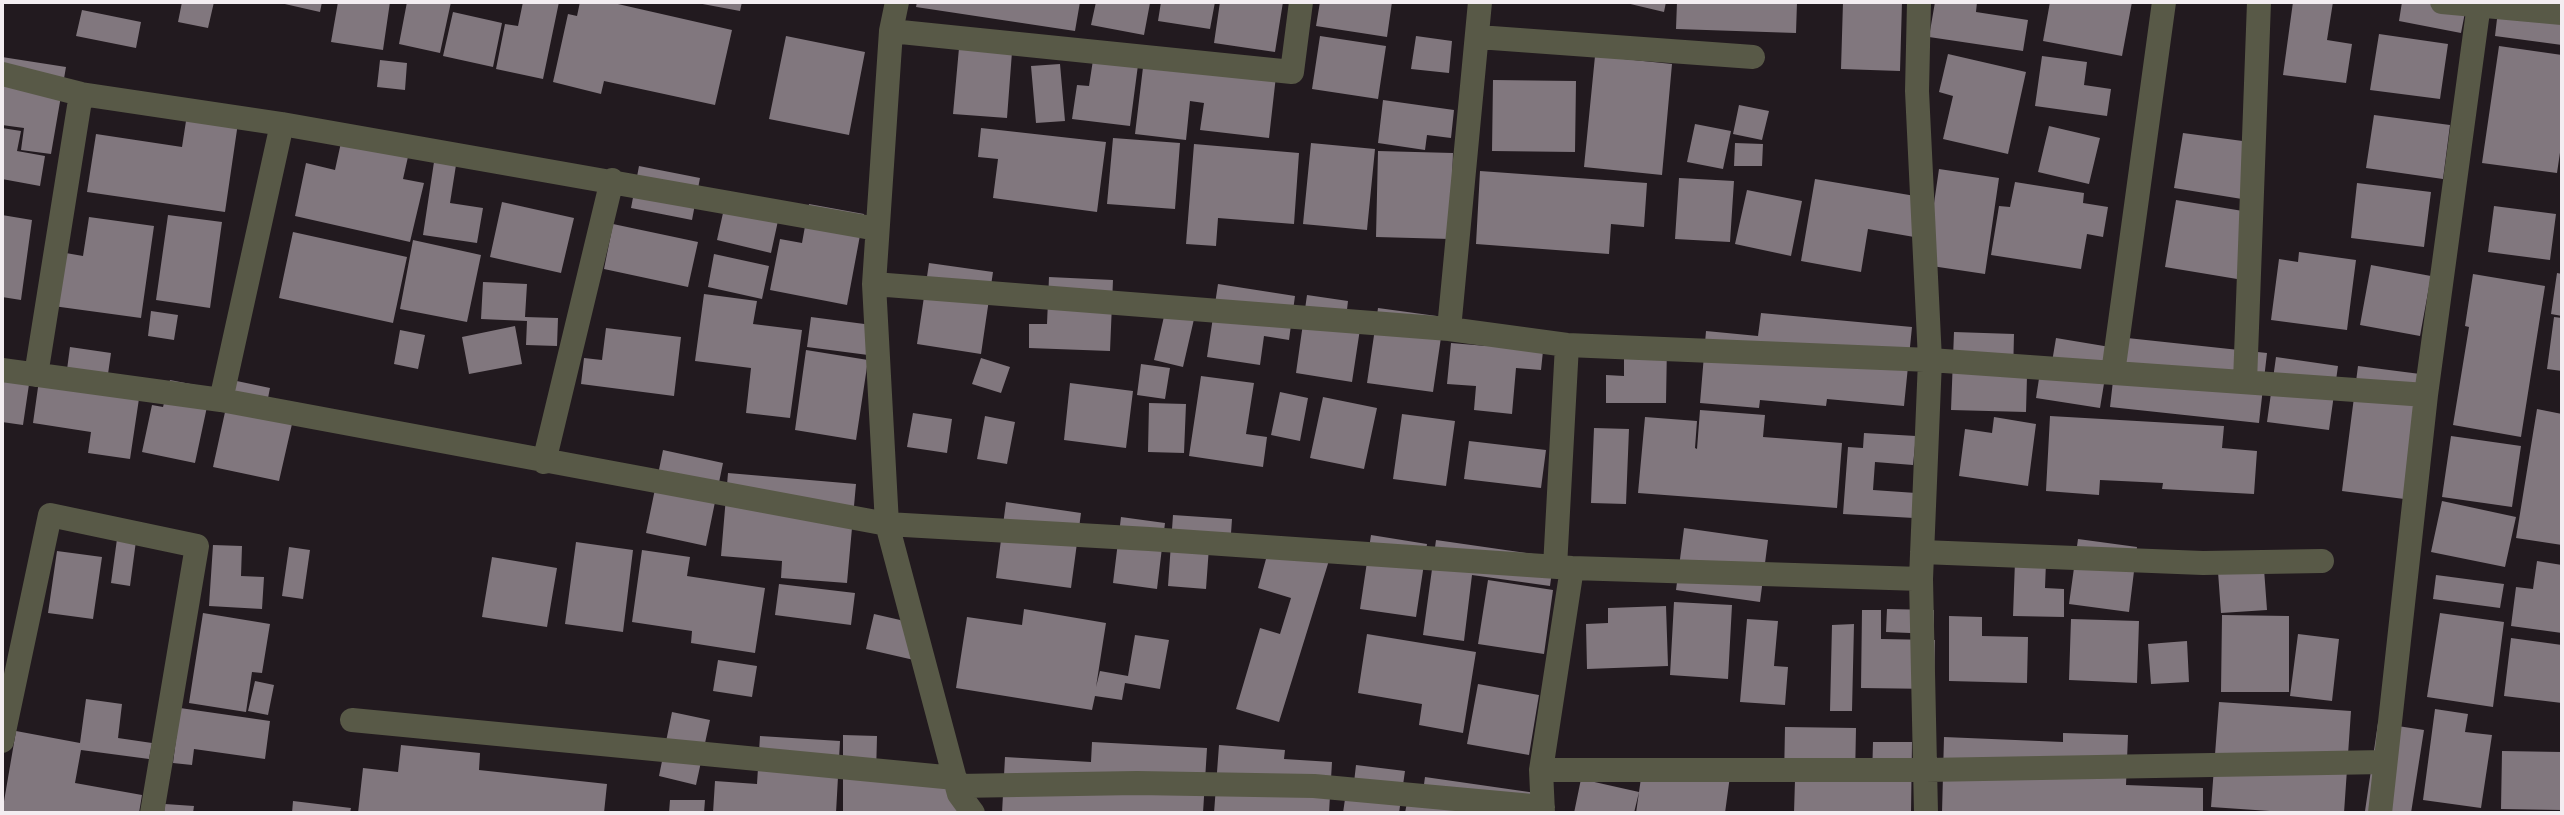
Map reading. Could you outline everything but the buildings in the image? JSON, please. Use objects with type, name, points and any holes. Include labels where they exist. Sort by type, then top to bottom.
[{"type":"street","points":[[897,2],[891,31],[874,284],[887,524],[959,794],[973,813]]},
{"type":"street","points":[[891,31],[1292,72],[1301,2]]},
{"type":"street","points":[[1449,329],[1480,2]]},
{"type":"street","points":[[1919,2],[1917,91],[1930,360],[1921,579],[1926,813]]},
{"type":"street","points":[[2113,373],[2164,2]]},
{"type":"street","points":[[2245,382],[2259,2]]},
{"type":"street","points":[[2442,2],[2562,13]]},
{"type":"street","points":[[2380,813],[2426,395],[2479,4]]},
{"type":"street","points":[[1478,37],[1753,57]]},
{"type":"street","points":[[2,74],[81,94],[282,124],[877,229]]},
{"type":"street","points":[[36,375],[81,94]]},
{"type":"street","points":[[221,400],[282,124]]},
{"type":"street","points":[[544,462],[612,180]]},
{"type":"street","points":[[874,284],[1449,329],[1567,345],[1930,360],[2426,395]]},
{"type":"street","points":[[352,720],[956,782],[1314,786],[1543,810],[1541,770],[1564,567],[1567,345]]},
{"type":"street","points":[[2,370],[221,400],[887,524],[1564,567],[1921,579]]},
{"type":"street","points":[[2,741],[50,515],[197,546],[152,813]]},
{"type":"street","points":[[1922,552],[2203,563],[2322,561]]},
{"type":"street","points":[[1541,770],[1926,770],[2384,762]]}]
